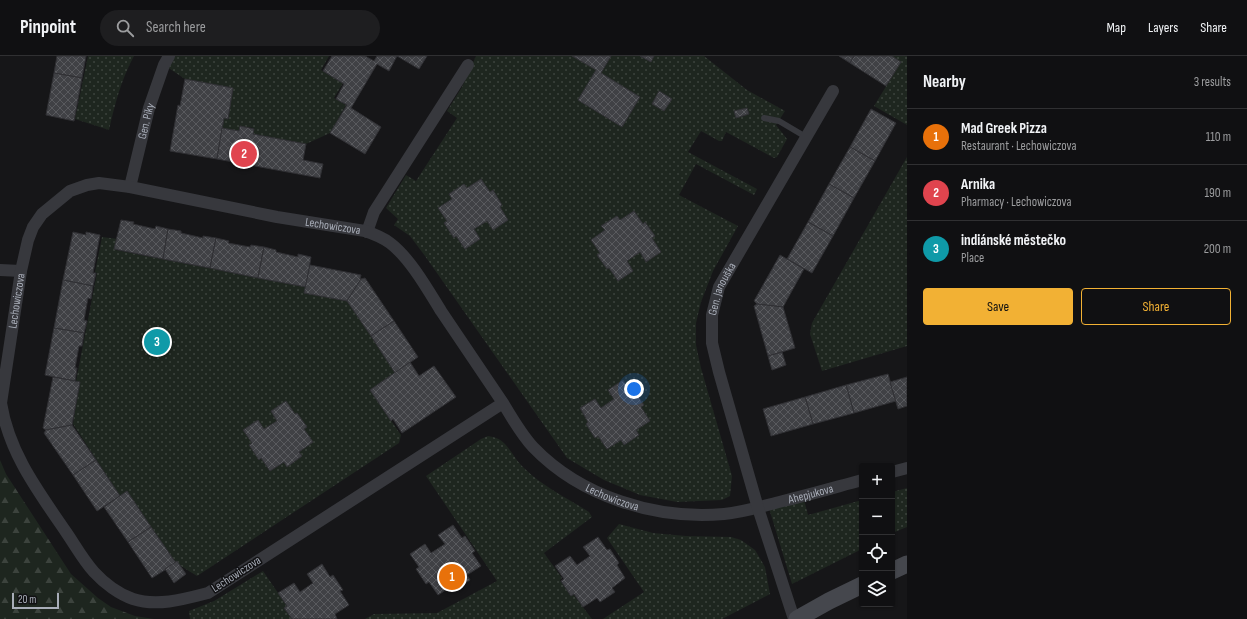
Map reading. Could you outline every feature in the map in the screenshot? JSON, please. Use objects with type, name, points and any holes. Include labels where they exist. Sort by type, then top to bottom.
[{"type":"street","name":"Gen. Píky","points":[[130,188],[149,108],[164,65],[169,56]]},
{"type":"street","points":[[367,232],[374,212],[468,65]]},
{"type":"street","name":"Gen. Janouška","points":[[795,619],[758,508],[715,357],[712,343],[712,315],[719,287],[833,91]]},
{"type":"street","name":"Lechowiczova","points":[[503,403],[208,592],[184,600],[157,602],[134,599],[111,587],[93,571],[28,476],[13,447],[4,422],[1,403],[21,271],[28,240],[42,214],[57,201],[70,191],[99,183],[277,217],[376,234],[391,244],[412,266],[503,403],[519,430],[532,446],[549,462],[578,482],[601,494],[627,504],[655,511],[687,515],[725,514],[758,508]]},
{"type":"street","points":[[0,270],[21,271]]},
{"type":"street","points":[[895,471],[907,468]]},
{"type":"street","name":"Ahepjukova","points":[[758,508],[859,481]]},
{"type":"street","points":[[895,570],[907,564]]},
{"type":"street","points":[[795,619],[859,586]]},
{"type":"lane","points":[[764,118],[779,121],[806,137]]},
{"type":"green space","points":[[88,56],[134,56],[122,83],[109,130],[75,119]]},
{"type":"green space","points":[[169,56],[329,56],[321,70],[343,83],[334,98],[346,105],[330,133],[306,144],[253,134],[254,128],[240,126],[239,131],[222,128],[224,118],[228,119],[233,88],[185,79],[164,65]]},
{"type":"green space","points":[[476,56],[704,56],[747,90],[785,111],[776,125],[787,139],[777,157],[774,158],[726,132],[722,141],[719,141],[701,131],[688,152],[757,189],[754,195],[696,164],[679,195],[738,226],[713,271],[701,302],[696,323],[696,345],[701,368],[732,476],[730,496],[722,500],[677,502],[640,495],[604,480],[567,458],[425,256],[410,236],[394,225],[398,219],[386,208],[406,175],[416,181],[457,118],[447,111],[462,87]]},
{"type":"green space","points":[[892,56],[907,56],[907,125],[874,106],[901,62]]},
{"type":"green space","points":[[907,157],[907,346],[822,371],[810,334],[812,323]]},
{"type":"green space","points":[[102,237],[118,239],[116,250],[306,287],[348,301],[396,372],[370,390],[401,435],[399,443],[197,576],[176,563],[127,492],[120,496],[73,424],[80,382],[76,381],[97,273],[95,272]]},
{"type":"green space","points":[[488,436],[495,437],[500,440],[519,463],[531,474],[547,486],[589,512],[592,517],[544,553],[562,578],[560,580],[570,595],[573,594],[592,619],[365,619],[374,614],[437,613],[497,581],[426,476],[481,439]]},
{"type":"green space","points":[[0,460],[6,474],[71,574],[98,598],[111,607],[135,616],[154,619],[0,619]]},
{"type":"green space","points":[[907,488],[907,527],[895,532],[895,499],[895,491]]},
{"type":"green space","points":[[803,496],[808,515],[859,501],[859,550],[792,584],[768,505]]},
{"type":"green space","points":[[619,524],[653,533],[686,536],[731,537],[741,540],[755,550],[765,567],[770,594],[722,619],[603,619],[644,592],[607,538]]},
{"type":"green space","points":[[263,571],[287,606],[284,608],[292,619],[190,619],[189,611],[214,601]]},
{"type":"building","points":[[57,56],[86,56],[82,78],[54,73]]},
{"type":"building","points":[[332,56],[365,56],[374,61],[377,56],[397,56],[389,71],[377,64],[351,108],[381,127],[365,154],[330,133],[347,105],[336,99],[344,84],[323,71]]},
{"type":"building","points":[[397,56],[427,56],[419,69]]},
{"type":"building","points":[[572,56],[611,56],[601,73],[640,97],[622,127],[578,100],[596,70]]},
{"type":"building","points":[[640,56],[654,56],[651,62]]},
{"type":"building","points":[[839,56],[854,56],[850,63]]},
{"type":"building","points":[[854,56],[892,56],[901,62],[886,86],[850,63]]},
{"type":"building","points":[[54,73],[82,78],[74,121],[46,115]]},
{"type":"building","points":[[185,79],[233,88],[228,119],[224,118],[217,159],[170,151],[178,105],[180,106]]},
{"type":"building","points":[[659,91],[672,99],[664,111],[652,104]]},
{"type":"building","points":[[747,108],[749,114],[736,118],[734,111]]},
{"type":"building","points":[[871,109],[896,123],[875,161],[850,147]]},
{"type":"building","points":[[240,126],[254,129],[253,134],[306,144],[303,160],[323,164],[320,178],[217,159],[222,128],[239,131]]},
{"type":"building","points":[[850,147],[875,161],[854,198],[829,184]]},
{"type":"building","points":[[481,179],[490,192],[493,190],[502,205],[500,207],[508,220],[493,230],[487,221],[474,229],[480,239],[465,249],[456,236],[454,238],[444,223],[447,221],[438,208],[452,199],[449,194],[464,184],[467,188]]},
{"type":"building","points":[[829,184],[854,198],[833,236],[808,222]]},
{"type":"building","points":[[634,211],[643,224],[645,222],[655,236],[652,238],[661,252],[646,262],[640,252],[627,261],[633,271],[618,281],[597,255],[600,253],[591,240],[605,230],[601,226],[617,216],[620,220]]},
{"type":"building","points":[[121,220],[134,222],[133,224],[155,229],[156,226],[168,229],[163,259],[114,249]]},
{"type":"building","points":[[808,222],[833,236],[812,273],[787,259]]},
{"type":"building","points":[[168,229],[181,231],[181,233],[203,238],[203,236],[216,238],[210,268],[163,259]]},
{"type":"building","points":[[73,232],[86,235],[86,232],[100,235],[93,273],[96,273],[93,286],[63,280]]},
{"type":"building","points":[[216,238],[229,241],[228,243],[250,247],[251,245],[264,247],[258,278],[210,268]]},
{"type":"building","points":[[264,247],[276,250],[276,252],[298,257],[298,254],[311,257],[306,287],[258,278]]},
{"type":"building","points":[[780,255],[804,269],[783,307],[757,304],[754,301]]},
{"type":"building","points":[[310,265],[361,275],[361,279],[347,301],[304,293]]},
{"type":"building","points":[[365,278],[394,321],[371,336],[347,301],[361,279]]},
{"type":"building","points":[[63,280],[93,286],[91,299],[88,298],[84,320],[87,321],[84,333],[54,328]]},
{"type":"building","points":[[757,304],[783,307],[795,348],[768,356],[754,306]]},
{"type":"building","points":[[394,321],[418,357],[395,373],[371,336]]},
{"type":"building","points":[[54,328],[84,333],[82,346],[79,346],[75,368],[77,368],[75,381],[45,375]]},
{"type":"building","points":[[782,352],[786,365],[772,370],[768,356]]},
{"type":"building","points":[[410,362],[419,376],[434,366],[456,397],[402,433],[393,419],[391,421],[370,390]]},
{"type":"building","points":[[888,374],[896,401],[854,413],[846,385]]},
{"type":"building","points":[[53,377],[80,382],[72,425],[46,430],[43,428]]},
{"type":"building","points":[[907,377],[907,406],[898,409],[890,382]]},
{"type":"building","points":[[623,380],[631,393],[634,391],[644,405],[641,407],[650,421],[636,430],[639,435],[624,445],[621,440],[607,449],[598,436],[595,438],[586,424],[588,422],[580,408],[595,399],[601,408],[614,399],[608,390]]},
{"type":"building","points":[[846,385],[854,413],[813,424],[805,397]]},
{"type":"building","points":[[805,397],[813,424],[771,436],[763,409]]},
{"type":"building","points":[[286,401],[307,427],[304,429],[313,442],[299,452],[302,456],[287,467],[284,462],[270,471],[261,458],[259,460],[249,445],[252,443],[243,430],[258,420],[264,429],[277,421],[271,411]]},
{"type":"building","points":[[72,425],[96,460],[73,475],[44,433],[46,430]]},
{"type":"building","points":[[96,460],[120,496],[97,511],[73,475]]},
{"type":"building","points":[[127,491],[151,527],[128,542],[104,507]]},
{"type":"building","points":[[453,525],[462,538],[465,536],[475,551],[472,553],[481,566],[467,575],[470,580],[455,590],[452,586],[438,595],[429,582],[426,584],[416,569],[419,567],[410,554],[425,544],[431,553],[445,544],[438,535]]},
{"type":"building","points":[[151,527],[176,563],[152,578],[128,542]]},
{"type":"building","points":[[598,537],[607,550],[610,549],[619,563],[617,565],[625,578],[612,588],[615,592],[600,602],[597,598],[583,607],[574,594],[571,596],[561,581],[564,579],[555,566],[570,556],[577,565],[590,556],[583,547]]},
{"type":"building","points":[[177,561],[186,574],[174,583],[165,569]]},
{"type":"building","points":[[322,564],[330,577],[333,575],[343,590],[340,591],[349,605],[335,614],[337,619],[292,619],[284,608],[287,606],[278,593],[294,583],[300,592],[313,583],[307,574]]},
{"type":"place","name":"Arnika","points":[[244,154]]},
{"type":"place","name":"indiánské městečko","points":[[157,342]]},
{"type":"place","name":"Mad Greek Pizza","points":[[452,577]]}]
